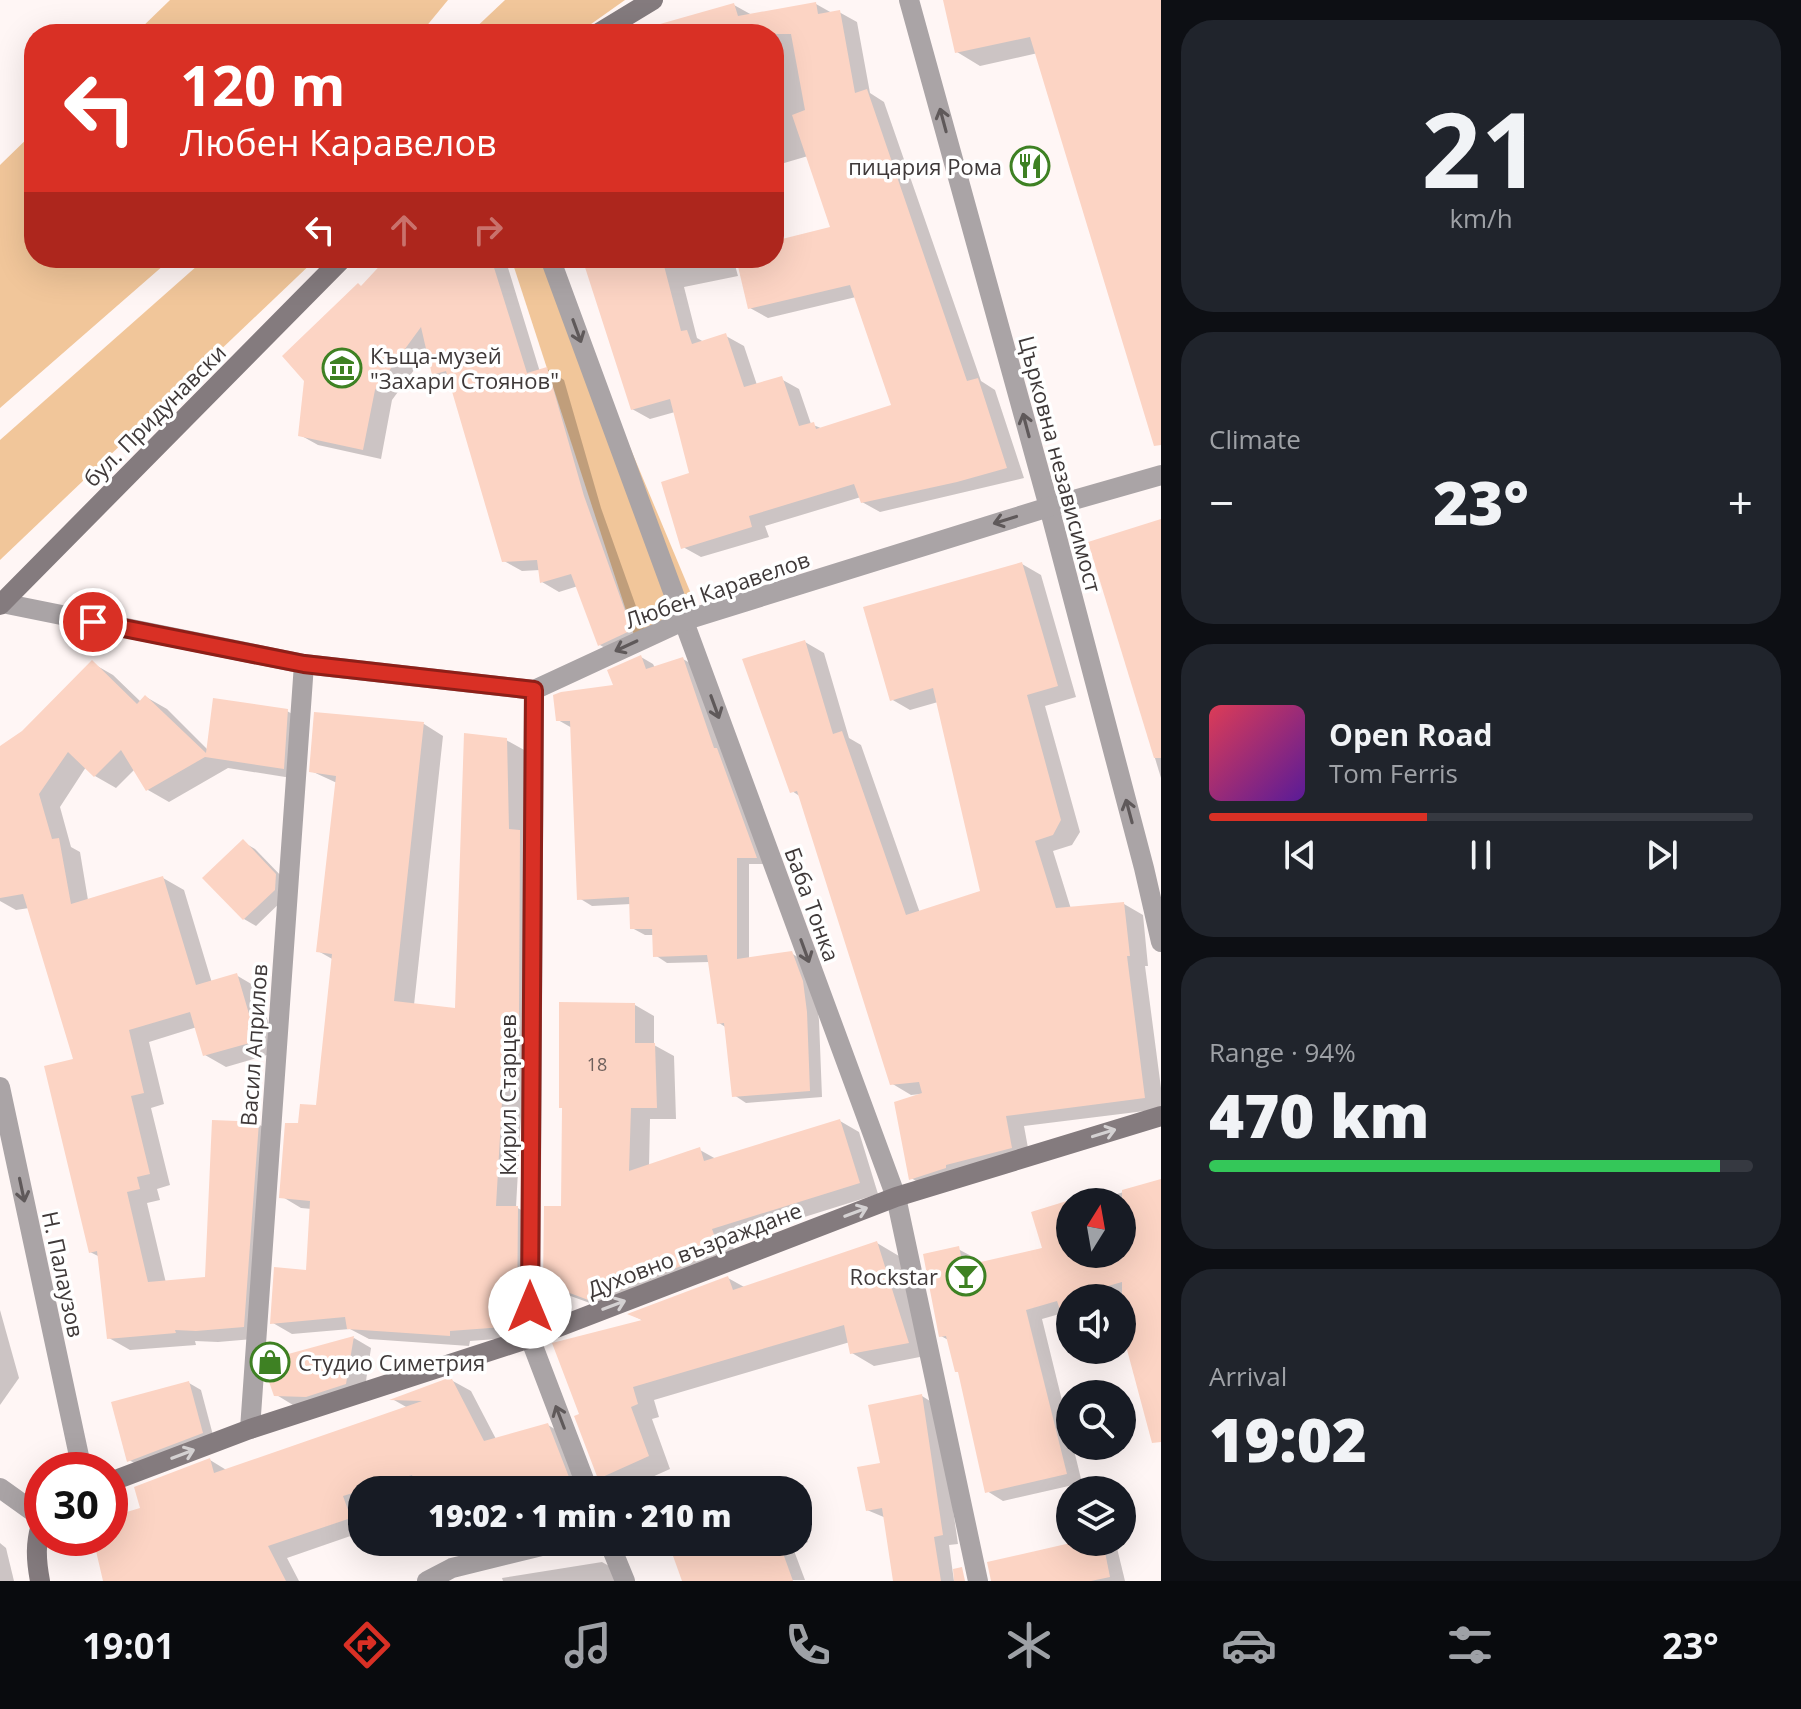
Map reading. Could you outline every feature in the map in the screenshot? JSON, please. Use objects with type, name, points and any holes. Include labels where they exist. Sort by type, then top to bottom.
[{"type":"street","points":[[613,24],[653,0]]},
{"type":"street","name":"Църковна независимост","points":[[909,0],[1049,507],[1153,865],[1161,942]]},
{"type":"street","name":"бул. Придунавски","points":[[1,604],[333,268]]},
{"type":"street","name":"Баба Тонка","points":[[554,268],[896,1197],[978,1581]]},
{"type":"street","name":"Любен Каравелов","points":[[534,690],[683,621],[1161,475]]},
{"type":"street","points":[[1,604],[304,664],[534,690]]},
{"type":"street","name":"Васил Априлов","points":[[250,1429],[304,664]]},
{"type":"street","name":"Кирил Старцев","points":[[534,690],[530,1338],[583,1476]]},
{"type":"street","name":"Н. Палаузов","points":[[0,1087],[78,1452]]},
{"type":"street","name":"Духовно възраждане","points":[[128,1475],[250,1429],[530,1338],[896,1197],[1161,1116]]},
{"type":"street","points":[[0,1488],[24,1506]]},
{"type":"street","points":[[38,1556],[40,1581]]},
{"type":"street","points":[[427,1581],[452,1568],[501,1556]]},
{"type":"street","points":[[615,1556],[625,1581]]},
{"type":"shaded area","points":[[170,0],[448,0],[428,24],[145,24]]},
{"type":"shaded area","points":[[505,0],[625,0],[591,24],[480,24]]},
{"type":"shaded area","points":[[24,142],[24,268],[161,268],[0,408],[0,165]]},
{"type":"shaded area","points":[[195,268],[307,268],[0,560],[0,440]]},
{"type":"shaded area","points":[[514,268],[555,268],[702,620],[636,641]]},
{"type":"building","points":[[943,0],[1161,0],[1161,445],[1154,446],[1030,37],[955,53]]},
{"type":"building","points":[[816,2],[818,14],[840,10],[855,93],[867,89],[967,381],[978,378],[1007,468],[861,503],[854,484],[749,516],[752,527],[681,549],[661,482],[689,473],[670,399],[631,410],[585,268],[665,268],[681,331],[687,330],[692,344],[726,333],[744,387],[782,376],[799,426],[814,422],[816,429],[891,405],[850,285],[748,309],[738,268],[784,268],[784,238],[830,227],[792,115],[805,110],[791,34],[784,34],[784,24],[660,24],[734,3],[738,16]]},
{"type":"building","points":[[378,268],[494,268],[527,373],[547,367],[584,496],[632,630],[598,646],[571,574],[540,583],[537,560],[502,562],[446,371],[432,375],[421,327],[375,390],[363,450],[298,436],[304,381],[282,356],[358,283],[361,286]]},
{"type":"building","points":[[1161,519],[1161,758],[1154,758],[1088,542]]},
{"type":"building","points":[[1022,562],[1058,686],[1027,695],[1061,820],[1053,835],[1035,841],[1056,908],[1124,902],[1130,956],[1127,956],[1145,1098],[1006,1116],[1012,1148],[946,1165],[946,1168],[909,1180],[894,1102],[922,1093],[919,1082],[890,1085],[797,791],[790,793],[742,659],[805,640],[833,734],[842,731],[906,915],[980,891],[933,688],[890,701],[863,607]]},
{"type":"building","points":[[641,655],[646,669],[683,657],[757,858],[737,858],[737,959],[792,951],[803,981],[807,1012],[810,1091],[732,1097],[724,1023],[717,1024],[707,955],[653,957],[652,929],[630,929],[629,897],[577,900],[570,721],[556,721],[553,695],[613,685],[607,670]]},
{"type":"building","points":[[92,660],[137,704],[145,695],[206,753],[213,698],[288,709],[284,769],[205,757],[146,791],[121,750],[94,777],[68,752],[39,794],[52,839],[59,838],[71,904],[163,876],[196,985],[237,973],[257,1041],[203,1056],[190,1012],[129,1030],[144,1093],[131,1096],[150,1174],[137,1177],[140,1189],[127,1192],[148,1282],[205,1277],[212,1120],[259,1122],[244,1327],[175,1330],[176,1333],[107,1339],[97,1251],[89,1253],[44,1066],[73,1059],[23,894],[0,898],[0,746],[22,731]]},
{"type":"building","points":[[314,712],[424,722],[394,1001],[455,1008],[464,733],[507,738],[509,829],[520,830],[519,1017],[507,1016],[496,1206],[518,1206],[517,1326],[450,1331],[450,1336],[347,1329],[345,1317],[270,1324],[274,1267],[306,1270],[310,1201],[279,1198],[285,1123],[298,1123],[300,1104],[316,1105],[332,954],[316,952],[336,776],[309,772]]},
{"type":"building","points":[[243,839],[276,874],[275,890],[243,920],[202,878]]},
{"type":"building","points":[[559,1002],[635,1003],[635,1043],[655,1043],[657,1108],[631,1108],[629,1171],[700,1147],[704,1161],[840,1119],[860,1183],[712,1229],[720,1251],[591,1301],[543,1283],[544,1206],[561,1206]]},
{"type":"building","points":[[1161,1179],[1161,1442],[1152,1443],[1131,1364],[1136,1364],[1136,1284],[1056,1284],[1056,1301],[1026,1310],[1056,1430],[1056,1460],[1064,1460],[1067,1474],[985,1493],[958,1372],[955,1372],[946,1336],[939,1337],[923,1254],[959,1246],[963,1266],[1042,1248],[1031,1212],[1056,1204],[1056,1268],[1136,1268],[1136,1188],[1129,1188]]},
{"type":"building","points":[[877,1241],[909,1343],[850,1354],[844,1325],[633,1387],[638,1404],[631,1407],[649,1456],[605,1476],[597,1476],[574,1416],[579,1414],[552,1343],[642,1320],[627,1314],[728,1276],[733,1290]]},
{"type":"building","points":[[354,1336],[346,1384],[306,1397],[274,1396],[268,1379],[270,1359]]},
{"type":"building","points":[[451,1377],[484,1441],[548,1423],[569,1476],[348,1476],[348,1494],[343,1496],[348,1519],[268,1546],[286,1581],[103,1581],[97,1556],[128,1556],[128,1512],[140,1508],[134,1487],[210,1458],[214,1473],[422,1401],[389,1400]]},
{"type":"building","points":[[189,1381],[203,1433],[128,1462],[128,1452],[124,1452],[111,1402]]},
{"type":"building","points":[[922,1394],[943,1535],[934,1537],[941,1581],[893,1581],[882,1508],[866,1511],[857,1467],[880,1463],[868,1405]]},
{"type":"building","points":[[1056,1546],[1056,1556],[1106,1556],[1110,1577],[1091,1581],[991,1581],[987,1562]]},
{"type":"building","points":[[673,1556],[784,1556],[793,1581],[682,1581]]},
{"type":"building","points":[[962,1567],[965,1581],[954,1581],[953,1569]]},
{"type":"place","name":"пицария Рома","points":[[1030,166]]},
{"type":"place","name":"Къща-музей \"Захари Стоянов\"","points":[[342,368]]},
{"type":"place","name":"Rockstar","points":[[966,1276]]},
{"type":"place","name":"Студио Симетрия","points":[[270,1362]]},
{"type":"route","points":[[93,622],[304,664],[534,690],[530,1307]]}]
